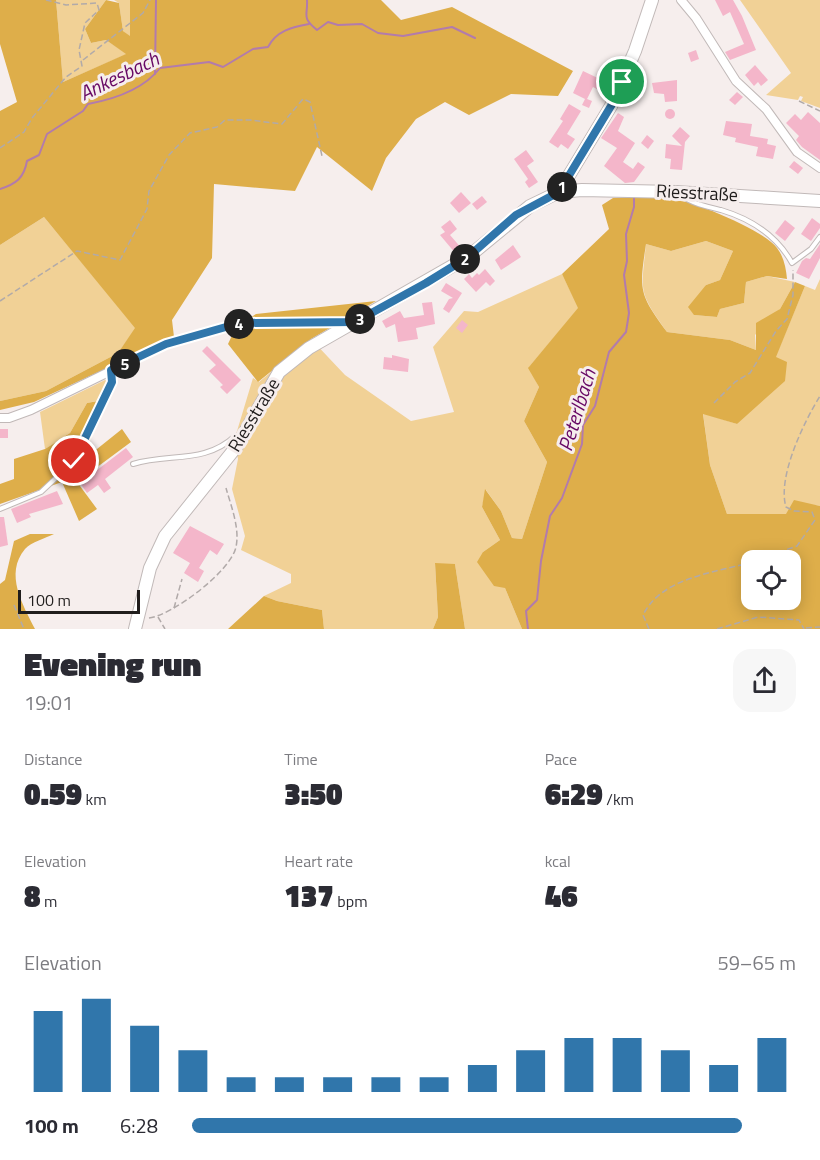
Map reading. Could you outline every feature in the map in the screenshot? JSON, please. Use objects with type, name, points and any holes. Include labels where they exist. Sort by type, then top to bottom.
[{"type":"main road","points":[[559,192],[611,106],[635,51],[652,0]]},
{"type":"main road","name":"Riesstraße","points":[[137,623],[150,568],[165,536],[241,440],[279,372],[309,348],[460,262],[516,215],[559,192],[612,189],[820,201]]},
{"type":"street","points":[[681,0],[696,18],[736,81],[766,109],[797,152],[820,168]]},
{"type":"street","points":[[0,418],[9,418],[31,410],[166,344],[240,323],[355,322]]},
{"type":"lane","points":[[676,192],[688,201],[732,213],[756,225],[776,240],[792,263],[810,249],[820,237]]},
{"type":"lane","points":[[0,509],[52,485],[74,461],[112,382],[111,370]]},
{"type":"lane","points":[[133,464],[205,455],[222,448],[235,436],[241,440]]},
{"type":"path","points":[[0,148],[24,132],[32,118],[66,77],[82,66],[81,38],[88,17],[99,10],[97,3],[66,5],[46,0]]},
{"type":"path","points":[[82,60],[143,13],[150,0]]},
{"type":"path","points":[[0,301],[77,251],[120,260],[147,209],[149,191],[169,155],[190,133],[217,127],[225,120],[282,124],[303,99],[310,102],[322,156]]},
{"type":"path","points":[[800,101],[820,111]]},
{"type":"path","points":[[714,403],[735,382],[750,373],[776,331],[787,319],[793,295],[792,263]]},
{"type":"path","points":[[785,550],[797,546],[815,520],[812,512],[794,511],[786,507],[783,498],[794,446],[820,396]]},
{"type":"path","points":[[137,623],[174,609],[213,578],[235,552],[236,525],[226,488]]},
{"type":"path","points":[[649,629],[643,615],[650,601],[662,591],[678,582],[741,564]]},
{"type":"path","points":[[174,609],[182,579]]},
{"type":"path","points":[[15,605],[24,629]]},
{"type":"path","points":[[157,617],[165,629]]},
{"type":"path","points":[[717,629],[758,617],[799,620],[805,629],[820,627]]},
{"type":"shaded area","points":[[0,0],[56,0],[63,82],[126,54],[106,40],[91,43],[85,29],[106,0],[119,3],[123,31],[130,36],[130,0],[381,0],[401,20],[452,7],[573,71],[558,96],[511,94],[469,115],[445,102],[416,119],[386,158],[372,191],[317,147],[295,191],[214,184],[212,258],[172,320],[174,337],[34,402],[0,410],[0,401],[46,391],[118,353],[135,328],[44,217],[0,245],[0,111],[17,102],[0,44]]},
{"type":"shaded area","points":[[56,0],[106,0],[85,29],[91,43],[106,40],[127,54],[63,82]]},
{"type":"shaded area","points":[[114,0],[130,0],[130,37],[123,31],[119,3]]},
{"type":"shaded area","points":[[740,0],[820,0],[820,108],[801,101],[803,97],[800,96],[798,100],[766,95],[791,73]]},
{"type":"shaded area","points":[[613,198],[669,198],[693,204],[743,225],[770,241],[781,255],[787,279],[767,276],[746,282],[744,303],[720,309],[717,317],[694,315],[688,307],[706,285],[720,280],[733,251],[706,241],[671,251],[646,244],[642,272],[643,291],[651,309],[667,332],[730,340],[756,350],[756,323],[780,309],[795,282],[805,286],[776,357],[787,362],[785,381],[737,424],[703,414],[710,465],[727,514],[786,514],[794,500],[820,506],[820,629],[522,629],[505,588],[494,586],[477,562],[483,552],[500,540],[482,507],[485,489],[501,511],[512,538],[522,539],[547,462],[524,421],[539,387],[528,368],[578,308],[562,274],[609,229],[602,205]]},
{"type":"shaded area","points":[[44,217],[136,328],[118,353],[46,391],[0,401],[0,245]]},
{"type":"shaded area","points":[[706,241],[733,251],[720,280],[706,285],[694,315],[717,317],[720,309],[744,303],[746,282],[767,276],[795,282],[780,309],[755,335],[756,350],[730,340],[667,332],[646,299],[643,273],[646,244],[671,251]]},
{"type":"shaded area","points":[[562,274],[579,308],[529,367],[539,387],[524,421],[547,462],[522,539],[512,538],[501,511],[486,490],[482,507],[500,540],[483,552],[505,588],[522,629],[465,629],[455,564],[435,564],[438,617],[433,629],[324,629],[322,610],[277,601],[264,596],[291,583],[291,574],[241,550],[245,536],[232,489],[238,459],[234,441],[253,378],[259,382],[311,339],[345,375],[411,421],[454,412],[433,347],[464,311],[478,312]]},
{"type":"shaded area","points":[[820,279],[820,506],[814,505],[786,514],[727,514],[710,465],[703,413],[737,424],[775,358],[805,286],[815,290]]},
{"type":"shaded area","points":[[376,301],[311,339],[258,382],[228,344],[236,327],[256,314]]},
{"type":"shaded area","points":[[105,380],[109,382],[102,400],[87,403],[70,433],[45,449],[40,412]]},
{"type":"shaded area","points":[[109,399],[84,454],[87,457],[122,429],[131,442],[77,482],[97,509],[79,521],[62,482],[0,504],[0,484],[14,479],[14,459],[45,449],[70,433],[87,403]]},
{"type":"shaded area","points":[[30,534],[54,534],[25,549],[16,569],[21,600],[35,629],[0,629],[0,584],[5,580],[14,541]]},
{"type":"shaded area","points":[[435,563],[455,564],[465,629],[433,629],[438,617]]},
{"type":"shaded area","points":[[264,596],[277,601],[322,610],[324,629],[228,629]]},
{"type":"building","points":[[715,0],[733,0],[756,50],[730,60],[725,52],[744,44],[730,12],[723,16]]},
{"type":"building","points":[[696,50],[699,59],[691,62],[688,53]]},
{"type":"building","points":[[755,65],[768,80],[761,86],[758,82],[754,86],[745,75]]},
{"type":"building","points":[[583,71],[602,80],[597,89],[593,87],[587,99],[592,101],[589,108],[582,105],[585,99],[573,93]]},
{"type":"building","points":[[677,80],[677,101],[665,102],[664,94],[654,93],[652,83]]},
{"type":"building","points":[[737,92],[743,97],[735,105],[729,100]]},
{"type":"building","points":[[569,104],[581,111],[567,134],[575,139],[568,149],[561,144],[558,148],[549,142],[563,121],[560,119]]},
{"type":"building","points":[[670,109],[674,110],[674,118],[670,119],[666,118],[665,114],[666,110]]},
{"type":"building","points":[[808,112],[820,123],[820,160],[802,147],[796,140],[799,136],[786,123],[795,114],[801,120]]},
{"type":"building","points":[[618,113],[624,117],[618,131],[635,143],[623,162],[633,169],[638,162],[645,167],[634,182],[625,183],[604,166],[617,148],[601,138]]},
{"type":"building","points":[[726,121],[752,124],[750,136],[768,139],[767,144],[776,146],[773,159],[756,156],[758,147],[735,142],[736,138],[723,135]]},
{"type":"building","points":[[680,127],[690,136],[685,142],[682,170],[670,169],[671,159],[665,158],[666,144],[682,146],[672,136]]},
{"type":"building","points":[[647,135],[654,141],[648,149],[641,143]]},
{"type":"building","points":[[526,150],[534,161],[527,166],[538,182],[529,188],[525,182],[528,179],[514,159]]},
{"type":"building","points":[[794,161],[803,168],[798,174],[789,167]]},
{"type":"building","points":[[461,192],[471,203],[459,213],[450,203]]},
{"type":"building","points":[[482,196],[487,202],[477,210],[472,204]]},
{"type":"building","points":[[812,218],[820,224],[820,228],[811,241],[801,234]]},
{"type":"building","points":[[450,220],[457,229],[450,235],[463,250],[456,254],[440,235],[445,232],[441,227]]},
{"type":"building","points":[[785,220],[795,228],[785,241],[775,233]]},
{"type":"building","points":[[820,244],[820,258],[809,279],[796,273],[802,261],[806,258],[810,259]]},
{"type":"building","points":[[513,245],[521,257],[501,270],[495,260]]},
{"type":"building","points":[[485,269],[495,281],[490,286],[486,282],[476,292],[464,279],[469,274],[472,278],[477,273],[479,275]]},
{"type":"building","points":[[446,283],[462,293],[449,313],[443,309],[449,299],[453,298],[441,291]]},
{"type":"building","points":[[432,302],[435,324],[416,328],[418,339],[398,342],[395,324],[386,328],[382,321],[400,311],[404,318],[424,315],[422,303]]},
{"type":"building","points":[[462,320],[468,325],[462,333],[456,328]]},
{"type":"building","points":[[207,346],[241,380],[227,394],[220,387],[223,385],[209,371],[216,365],[202,351]]},
{"type":"building","points":[[392,355],[409,359],[408,372],[383,369],[384,357],[392,358]]},
{"type":"building","points":[[0,429],[8,429],[8,438],[0,438]]},
{"type":"building","points":[[126,448],[133,457],[105,479],[111,488],[104,493],[98,485],[87,493],[80,483]]},
{"type":"building","points":[[57,491],[63,504],[29,514],[31,517],[17,523],[11,509]]},
{"type":"building","points":[[0,517],[4,517],[8,545],[0,547]]},
{"type":"building","points":[[190,526],[224,544],[217,555],[210,550],[199,568],[204,571],[198,582],[184,573],[190,563],[173,553]]},
{"type":"waterway","points":[[155,74],[156,0]]},
{"type":"waterway","points":[[307,0],[306,16],[317,30],[328,22],[338,25],[362,24],[378,33],[403,36],[452,27],[475,38]]},
{"type":"waterway","name":"Ankesbach","points":[[0,189],[15,182],[21,176],[27,161],[39,155],[47,134],[83,111],[88,104],[137,88],[160,68],[209,62],[223,67],[253,49],[268,47],[275,37],[285,31],[309,24]]},
{"type":"waterway","name":"Peterlbach","points":[[528,629],[526,611],[537,600],[541,561],[550,516],[562,498],[582,444],[583,425],[595,406],[609,352],[626,332],[629,313],[624,275],[627,261],[626,234],[634,207],[634,195]]},
{"type":"route","points":[[74,461],[112,382],[111,370],[166,344],[240,323],[355,322],[468,257],[516,215],[559,192],[611,106],[622,82]]}]
